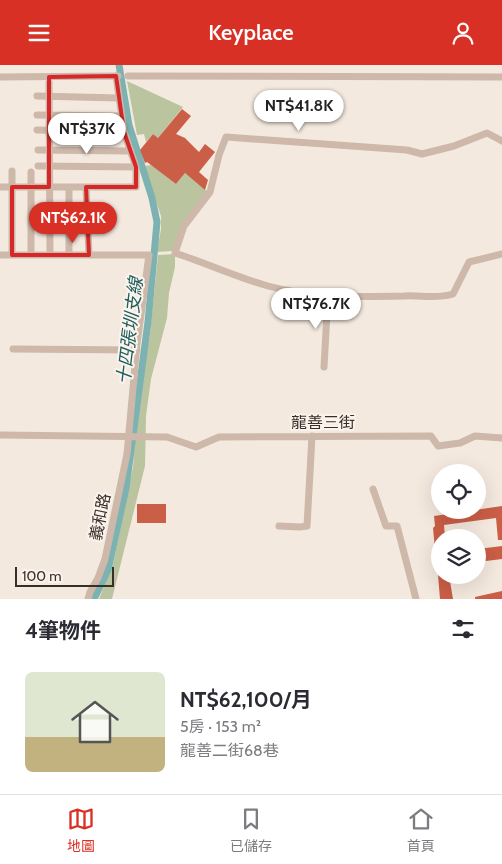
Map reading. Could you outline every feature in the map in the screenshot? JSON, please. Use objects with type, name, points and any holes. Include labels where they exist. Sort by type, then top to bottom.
[{"type":"street","points":[[0,77],[117,76],[124,132],[136,167],[136,187],[0,187]]},
{"type":"street","points":[[128,76],[502,77]]},
{"type":"street","points":[[48,77],[50,255]]},
{"type":"street","points":[[37,96],[119,98]]},
{"type":"street","points":[[37,115],[122,116]]},
{"type":"street","points":[[38,130],[124,132]]},
{"type":"street","points":[[502,141],[487,133],[454,146],[422,154],[406,150],[226,137],[219,155],[210,192],[184,226],[175,253],[269,287],[303,294],[368,297],[447,296],[453,294],[469,261],[502,254]]},
{"type":"street","points":[[38,150],[130,151]]},
{"type":"street","points":[[38,166],[136,167]]},
{"type":"street","points":[[12,171],[12,255]]},
{"type":"street","points":[[31,172],[31,255]]},
{"type":"street","points":[[69,187],[69,255]]},
{"type":"street","points":[[0,255],[89,255],[86,187]]},
{"type":"street","name":"義和路","points":[[88,599],[105,559],[127,454],[148,255],[89,255]]},
{"type":"street","points":[[324,367],[328,295]]},
{"type":"street","points":[[13,349],[137,350]]},
{"type":"street","points":[[0,435],[129,438]]},
{"type":"street","points":[[279,526],[300,527],[307,525],[312,436]]},
{"type":"street","name":"龍善三街","points":[[129,438],[167,437],[196,447],[219,437],[431,436],[438,446],[460,443],[475,436],[502,437]]},
{"type":"street","points":[[373,489],[386,526],[397,526],[416,599]]},
{"type":"highlighted area","points":[[116,76],[124,132],[136,167],[136,187],[86,187],[89,255],[12,255],[12,187],[49,187],[49,77]]},
{"type":"green space","points":[[127,81],[183,107],[158,138],[153,134],[146,142],[144,134],[137,135]]},
{"type":"green space","points":[[152,165],[176,184],[185,173],[207,191],[182,225],[173,251],[157,252],[161,216],[144,166]]},
{"type":"green space","points":[[175,254],[175,267],[169,293],[167,318],[151,379],[146,416],[145,466],[112,599],[99,599],[113,564],[133,467],[136,423],[150,334],[158,255]]},
{"type":"building","points":[[182,109],[191,116],[176,134],[185,138],[199,152],[205,144],[215,152],[199,172],[208,180],[205,190],[185,173],[176,184],[147,162],[145,163],[140,150],[153,134],[158,138]]},
{"type":"building","points":[[137,504],[166,504],[166,523],[137,523]]},
{"type":"building","points":[[502,506],[502,540],[498,540],[496,518],[444,525],[444,529],[433,529],[435,526],[434,519],[486,519],[486,508]]},
{"type":"building","points":[[502,546],[502,559],[486,561],[486,548]]},
{"type":"building","points":[[439,584],[450,584],[453,599],[440,599]]},
{"type":"building","points":[[502,591],[502,599],[475,599],[475,597]]},
{"type":"waterway","name":"十四張圳支線","points":[[94,599],[108,570],[126,488],[148,322],[157,222],[152,198],[129,125],[119,65]]}]
